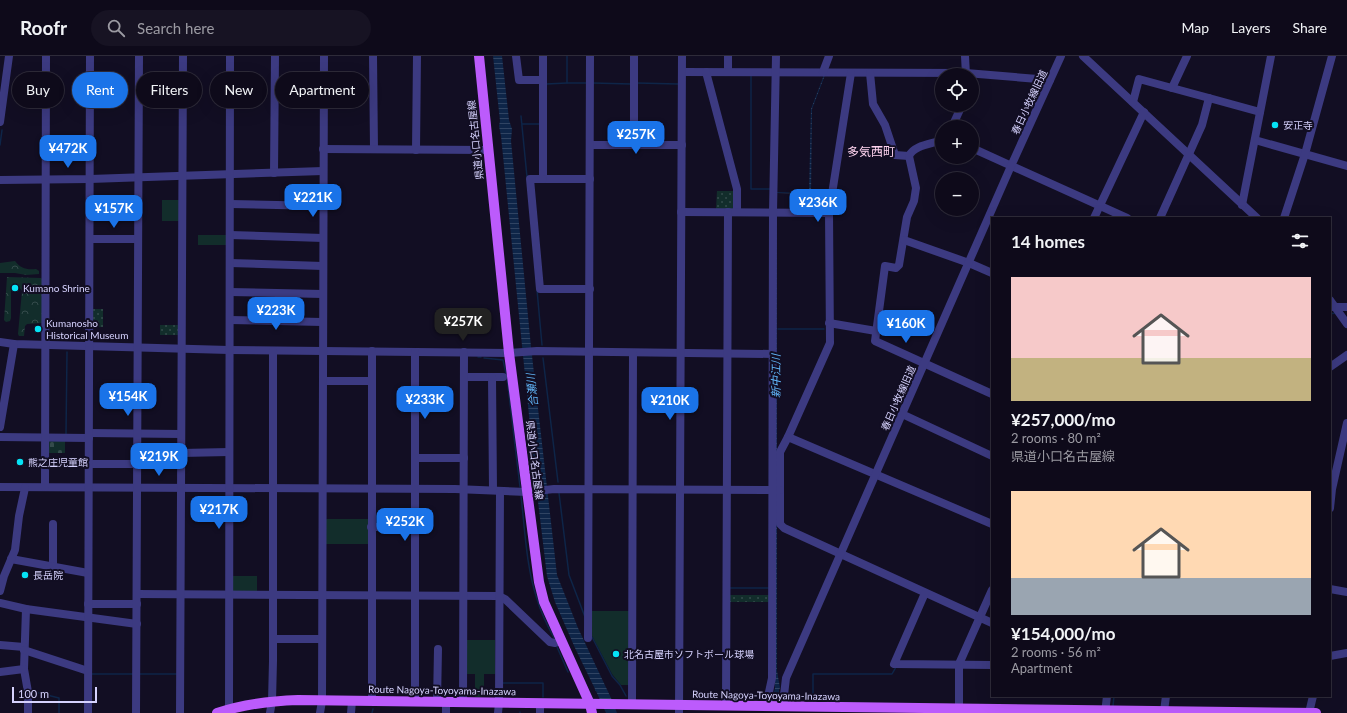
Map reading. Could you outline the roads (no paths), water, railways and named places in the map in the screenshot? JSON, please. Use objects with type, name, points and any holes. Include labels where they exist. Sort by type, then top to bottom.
[{"type":"main road","name":"県道小口名古屋線","points":[[479,56],[488,150],[530,491],[538,582],[544,602],[591,709]]},
{"type":"main road","name":"Route Nagoya-Toyoyama-Inazawa","points":[[217,713],[253,703],[272,701],[415,702],[443,706],[463,703],[499,708],[591,709],[602,704],[632,704],[679,709],[726,706],[948,711],[959,709],[1316,713]]},
{"type":"street","points":[[0,122],[9,56]]},
{"type":"street","points":[[45,488],[46,56]]},
{"type":"street","points":[[88,713],[90,56]]},
{"type":"street","points":[[136,713],[139,56]]},
{"type":"street","points":[[180,713],[183,56]]},
{"type":"street","points":[[229,709],[230,56]]},
{"type":"street","points":[[274,173],[275,56]]},
{"type":"street","points":[[320,713],[322,701],[321,595],[324,56]]},
{"type":"street","points":[[373,56],[374,149]]},
{"type":"street","points":[[416,150],[417,56]]},
{"type":"street","points":[[516,56],[519,80],[543,80]]},
{"type":"street","points":[[543,56],[543,179]]},
{"type":"street","points":[[588,638],[590,56]]},
{"type":"street","points":[[634,56],[634,145]]},
{"type":"street","points":[[679,709],[682,56]]},
{"type":"street","points":[[728,56],[728,72]]},
{"type":"street","points":[[765,708],[772,678],[776,490],[773,354],[776,212],[776,56]]},
{"type":"street","points":[[823,72],[829,56]]},
{"type":"street","points":[[965,56],[966,68]]},
{"type":"street","name":"春日小牧線旧道","points":[[785,707],[784,694],[786,678],[1011,166],[1061,56]]},
{"type":"street","points":[[1083,56],[1256,217]]},
{"type":"street","points":[[1172,88],[1187,56]]},
{"type":"street","points":[[1242,205],[1271,56]]},
{"type":"street","points":[[1284,217],[1305,154],[1332,56]]},
{"type":"street","points":[[682,72],[935,74]]},
{"type":"street","points":[[706,72],[737,189],[737,212]]},
{"type":"street","points":[[851,73],[829,213],[830,343],[780,452],[776,490],[780,524],[784,528],[991,623]]},
{"type":"street","points":[[870,73],[873,104],[885,126],[895,155],[909,156]]},
{"type":"street","points":[[979,75],[1050,80]]},
{"type":"street","points":[[1133,102],[1138,79],[1260,112]]},
{"type":"street","points":[[1160,217],[1202,124],[1209,98]]},
{"type":"street","points":[[1094,217],[1144,112]]},
{"type":"street","points":[[1255,140],[1347,166]]},
{"type":"street","points":[[909,156],[914,150],[935,142]]},
{"type":"street","points":[[590,145],[682,145]]},
{"type":"street","points":[[323,149],[488,150]]},
{"type":"street","points":[[979,151],[1125,217]]},
{"type":"street","points":[[909,156],[916,188],[914,200],[907,217],[899,265],[896,268],[885,266],[875,341],[991,394]]},
{"type":"street","points":[[0,180],[90,179],[323,171]]},
{"type":"street","points":[[590,179],[530,179],[540,289],[590,289]]},
{"type":"street","points":[[230,204],[323,206]]},
{"type":"street","points":[[681,212],[829,213]]},
{"type":"street","points":[[726,706],[728,212]]},
{"type":"street","points":[[230,235],[323,238]]},
{"type":"street","points":[[90,239],[138,239]]},
{"type":"street","points":[[904,240],[969,263],[991,273]]},
{"type":"street","points":[[230,263],[323,266]]},
{"type":"street","points":[[230,292],[323,294]]},
{"type":"street","points":[[1333,307],[1347,307]]},
{"type":"street","points":[[1333,307],[1345,322]]},
{"type":"street","points":[[230,320],[322,322]]},
{"type":"street","points":[[829,323],[876,331]]},
{"type":"street","points":[[0,342],[14,344],[273,351],[512,353],[536,351],[590,353],[773,354]]},
{"type":"street","points":[[0,422],[14,344]]},
{"type":"street","points":[[270,713],[272,701],[273,639],[273,351]]},
{"type":"street","points":[[372,351],[372,701]]},
{"type":"street","points":[[415,352],[415,702]]},
{"type":"street","points":[[463,703],[464,352]]},
{"type":"street","points":[[632,704],[633,353]]},
{"type":"street","points":[[1331,366],[1347,355]]},
{"type":"street","points":[[492,377],[499,596],[499,708]]},
{"type":"street","points":[[464,378],[503,377]]},
{"type":"street","points":[[323,381],[372,381]]},
{"type":"street","points":[[902,414],[991,456]]},
{"type":"street","points":[[1331,497],[1347,423]]},
{"type":"street","points":[[0,437],[45,438],[138,433],[181,434]]},
{"type":"street","points":[[788,437],[876,473],[991,524]]},
{"type":"street","points":[[181,453],[230,452]]},
{"type":"street","points":[[415,458],[464,458]]},
{"type":"street","points":[[89,464],[137,464]]},
{"type":"street","points":[[0,487],[372,488],[530,491],[551,489],[776,490]]},
{"type":"street","points":[[0,591],[4,576],[15,550],[19,516],[25,488]]},
{"type":"street","points":[[53,524],[53,566]]},
{"type":"street","points":[[371,527],[415,527]]},
{"type":"street","points":[[11,558],[88,573]]},
{"type":"street","points":[[1331,589],[1347,592]]},
{"type":"street","points":[[959,709],[959,664],[991,592]]},
{"type":"street","points":[[925,593],[894,664],[991,665]]},
{"type":"street","points":[[137,594],[499,596],[505,598],[550,642],[555,644],[561,641]]},
{"type":"street","points":[[0,603],[26,609],[136,624]]},
{"type":"street","points":[[88,604],[136,604]]},
{"type":"street","points":[[26,609],[24,669],[28,692],[28,713]]},
{"type":"street","points":[[273,639],[322,639]]},
{"type":"street","points":[[0,645],[24,649],[88,672]]},
{"type":"street","points":[[438,649],[443,706]]},
{"type":"street","points":[[1331,656],[1347,652]]},
{"type":"street","points":[[0,672],[24,669]]},
{"type":"street","points":[[1105,711],[1107,697]]},
{"type":"street","points":[[1164,711],[1166,697]]},
{"type":"street","points":[[1309,713],[1313,697]]},
{"type":"street","points":[[351,713],[352,701]]},
{"type":"water","name":"合瀬川","points":[[493,56],[502,56],[509,120],[512,129],[511,141],[531,347],[557,575],[578,628],[617,713],[606,713],[555,602],[547,576],[536,485]]},
{"type":"water","points":[[824,75],[812,109],[811,194],[777,193],[777,671],[780,688],[779,696],[773,695],[775,688],[775,192],[809,193],[811,109]]},
{"type":"waterway","points":[[567,56],[567,83],[588,83]]},
{"type":"waterway","points":[[751,75],[751,189],[770,189]]},
{"type":"waterway","points":[[546,84],[567,83]]},
{"type":"waterway","points":[[593,83],[631,84]]},
{"type":"waterway","points":[[637,83],[678,84]]},
{"type":"waterway","points":[[521,116],[527,177]]},
{"type":"waterway","points":[[522,124],[540,124]]},
{"type":"waterway","points":[[0,145],[2,130]]},
{"type":"waterway","points":[[537,290],[542,345]]},
{"type":"waterway","points":[[1331,314],[1335,313]]},
{"type":"waterway","points":[[778,329],[824,329]]},
{"type":"waterway","points":[[66,434],[67,352]]},
{"type":"waterway","points":[[484,358],[503,360],[507,378],[520,487]]},
{"type":"waterway","points":[[543,358],[558,482]]},
{"type":"waterway","points":[[559,493],[569,575],[585,617]]},
{"type":"waterway","points":[[521,496],[530,574],[542,614],[554,638]]},
{"type":"waterway","points":[[729,588],[769,588]]},
{"type":"waterway","points":[[592,637],[612,676],[620,685],[626,696]]},
{"type":"waterway","points":[[557,647],[568,672]]},
{"type":"waterway","points":[[813,699],[813,674],[892,674],[896,667]]},
{"type":"waterway","points":[[91,674],[133,674]]},
{"type":"waterway","points":[[139,674],[177,674]]},
{"type":"waterway","points":[[502,683],[543,683],[543,697]]},
{"type":"waterway","points":[[31,691],[59,698],[59,713]]},
{"type":"waterway","name":"新中江川","points":[[776,694],[778,702]]},
{"type":"waterway","points":[[1113,706],[1114,697]]},
{"type":"waterway","points":[[372,713],[373,709]]},
{"type":"place","name":"安正寺","points":[[1275,125]]},
{"type":"place","name":"Kumano Shrine","points":[[15,288]]},
{"type":"place","name":"Kumanosho Historical Museum","points":[[38,329]]},
{"type":"place","name":"熊之庄児童館","points":[[20,462]]},
{"type":"place","name":"長岳院","points":[[25,575]]},
{"type":"place","name":"北名古屋市ソフトボール球場","points":[[616,654]]},
{"type":"district","name":"多気西町","points":[[871,152]]}]
